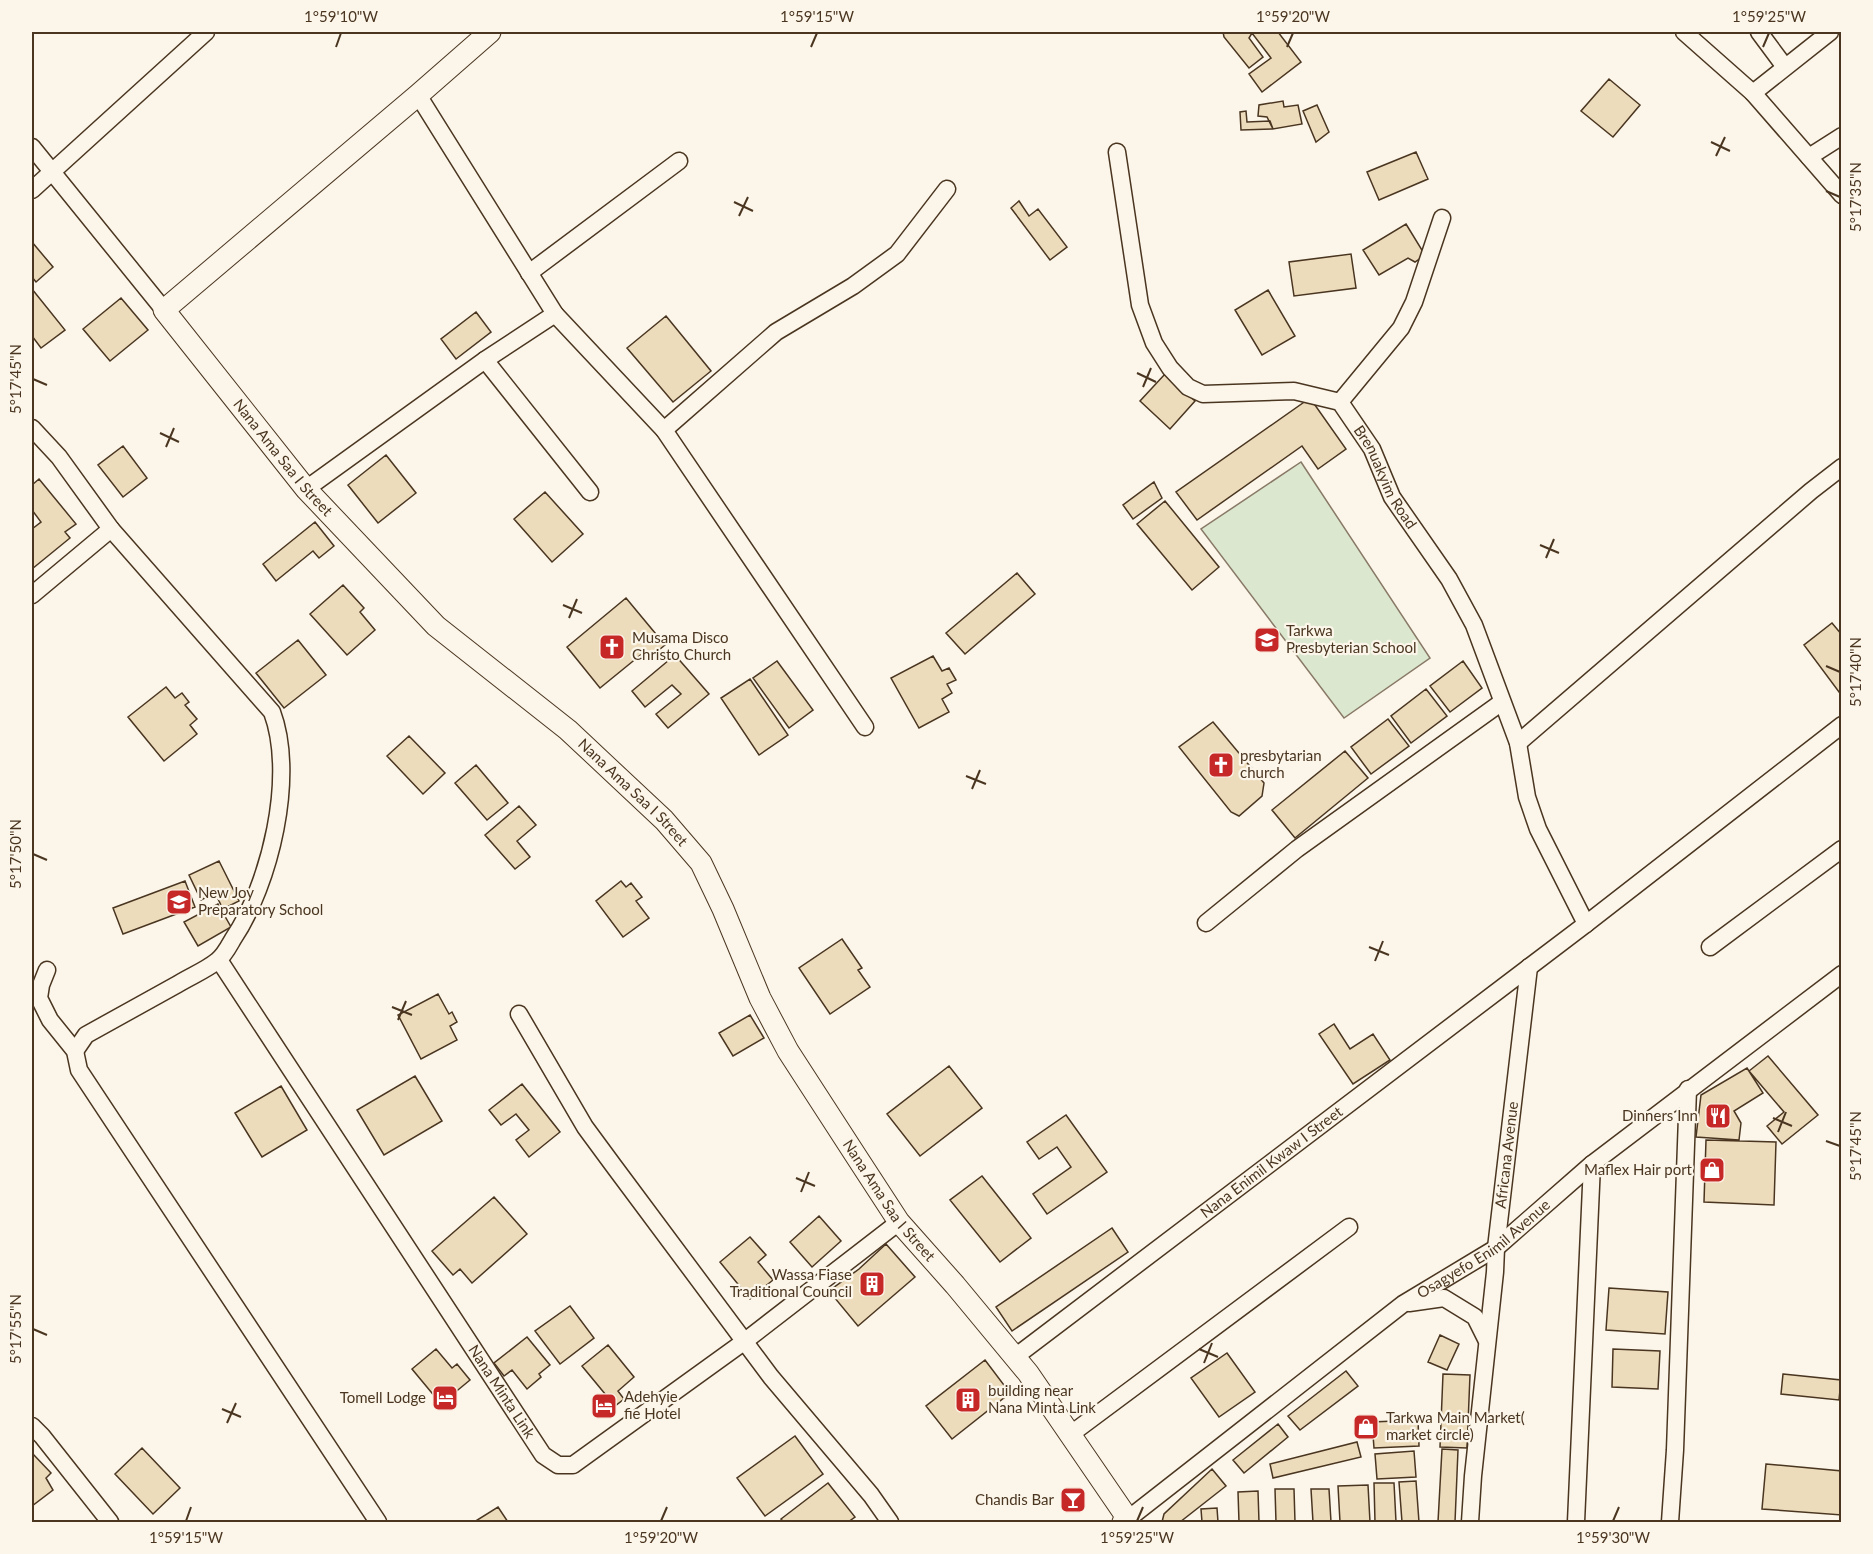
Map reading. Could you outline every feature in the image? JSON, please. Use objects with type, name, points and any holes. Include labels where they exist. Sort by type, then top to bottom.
[{"type":"street","points":[[32,190],[206,32]]},
{"type":"street","points":[[164,310],[490,32]]},
{"type":"street","points":[[1684,32],[1753,93],[1842,195]]},
{"type":"street","points":[[1758,32],[1785,68]]},
{"type":"street","points":[[1753,93],[1830,32]]},
{"type":"street","points":[[418,95],[555,314],[664,430],[865,727]]},
{"type":"street","points":[[1809,157],[1842,136]]},
{"type":"street","name":"Nana Ama Saa I Street","points":[[32,147],[306,489],[436,626],[568,730],[663,820],[701,864],[723,909],[759,998],[788,1051],[899,1222],[1015,1357],[1071,1434],[1126,1521]]},
{"type":"street","points":[[1118,152],[1140,305],[1154,343],[1170,368],[1188,387],[1203,394],[1294,391],[1340,402],[1401,328],[1414,302],[1442,218]]},
{"type":"street","points":[[529,273],[679,161]]},
{"type":"street","points":[[664,430],[776,332],[853,286],[897,254],[947,189]]},
{"type":"street","points":[[306,489],[485,360],[555,314]]},
{"type":"street","points":[[485,360],[590,492]]},
{"type":"street","name":"Brenuakyim Road","points":[[1340,402],[1372,448],[1392,497],[1449,579],[1469,615],[1518,743],[1527,797],[1538,829],[1586,924]]},
{"type":"street","points":[[32,428],[59,457],[111,529],[272,712],[279,728],[282,748],[275,833],[263,876],[244,922],[219,960],[86,1035],[75,1050]]},
{"type":"street","points":[[1518,743],[1842,467]]},
{"type":"street","points":[[32,595],[111,529]]},
{"type":"street","points":[[1206,923],[1297,849],[1502,702]]},
{"type":"street","name":"Nana Enimil Kwaw I Street","points":[[1015,1357],[1586,924],[1842,725]]},
{"type":"street","points":[[1710,947],[1842,849]]},
{"type":"street","name":"Nana Minta Link","points":[[219,960],[543,1455],[558,1465],[573,1465],[745,1341],[899,1222]]},
{"type":"street","name":"Africana Avenue","points":[[1470,1522],[1486,1340],[1529,967]]},
{"type":"street","points":[[47,970],[41,984],[39,998],[50,1020],[75,1050],[79,1070],[378,1522]]},
{"type":"street","name":"Osagyefo Enimil Avenue","points":[[1126,1521],[1403,1304],[1496,1248],[1592,1164],[1842,974]]},
{"type":"street","points":[[519,1014],[585,1127],[771,1377],[871,1495],[890,1522]]},
{"type":"street","points":[[1670,1522],[1675,1450],[1688,1089]]},
{"type":"street","points":[[1576,1522],[1592,1164]]},
{"type":"street","points":[[1071,1434],[1349,1227]]},
{"type":"street","points":[[1403,1304],[1444,1298],[1475,1317],[1486,1340]]},
{"type":"street","points":[[32,1426],[110,1522]]},
{"type":"green space","points":[[1301,462],[1430,658],[1344,718],[1201,529]]},
{"type":"building","points":[[1223,32],[1278,32],[1301,62],[1262,92],[1249,74],[1271,58],[1252,33],[1249,38],[1263,57],[1249,68],[1224,37]]},
{"type":"building","points":[[1609,79],[1640,105],[1613,137],[1581,111]]},
{"type":"building","points":[[1283,101],[1284,107],[1298,105],[1302,124],[1273,129],[1267,117],[1258,116],[1259,105]]},
{"type":"building","points":[[1317,105],[1329,132],[1316,142],[1303,111]]},
{"type":"building","points":[[1246,111],[1247,122],[1270,121],[1273,129],[1241,130],[1240,112]]},
{"type":"building","points":[[1416,152],[1428,179],[1379,200],[1367,172]]},
{"type":"building","points":[[1019,201],[1029,216],[1038,209],[1067,247],[1050,260],[1011,208]]},
{"type":"building","points":[[1406,224],[1425,255],[1415,262],[1408,258],[1379,275],[1363,250]]},
{"type":"building","points":[[32,242],[53,267],[36,282],[32,277]]},
{"type":"building","points":[[1351,254],[1356,288],[1294,296],[1289,262]]},
{"type":"building","points":[[32,289],[65,330],[41,348],[32,336]]},
{"type":"building","points":[[1268,290],[1295,336],[1262,355],[1235,310]]},
{"type":"building","points":[[121,298],[148,330],[110,361],[83,329]]},
{"type":"building","points":[[476,312],[491,332],[456,359],[441,339]]},
{"type":"building","points":[[666,316],[711,371],[673,402],[627,348]]},
{"type":"building","points":[[1165,374],[1195,401],[1170,429],[1140,401]]},
{"type":"building","points":[[1310,398],[1346,449],[1318,469],[1302,446],[1197,520],[1176,492]]},
{"type":"building","points":[[123,446],[147,478],[123,497],[98,465]]},
{"type":"building","points":[[386,455],[416,493],[378,523],[348,485]]},
{"type":"building","points":[[39,479],[76,524],[65,532],[70,538],[32,569],[32,529],[41,522],[32,510],[32,485]]},
{"type":"building","points":[[1154,482],[1162,498],[1133,519],[1123,505]]},
{"type":"building","points":[[545,492],[583,534],[552,562],[514,519]]},
{"type":"building","points":[[1165,501],[1219,567],[1192,590],[1137,524]]},
{"type":"building","points":[[315,522],[334,546],[319,558],[313,551],[276,581],[263,564]]},
{"type":"building","points":[[1017,573],[1035,594],[965,654],[946,633]]},
{"type":"building","points":[[343,585],[364,608],[360,612],[375,630],[347,655],[310,614]]},
{"type":"building","points":[[626,598],[665,645],[648,659],[643,653],[600,688],[567,647]]},
{"type":"building","points":[[1832,623],[1842,635],[1842,696],[1804,645]]},
{"type":"building","points":[[298,640],[326,675],[284,708],[256,673]]},
{"type":"building","points":[[675,655],[709,694],[668,728],[656,714],[681,694],[672,685],[645,707],[632,691]]},
{"type":"building","points":[[933,656],[942,671],[949,668],[956,680],[947,684],[952,693],[942,699],[949,712],[919,728],[891,678]]},
{"type":"building","points":[[777,661],[813,710],[789,728],[753,678]]},
{"type":"building","points":[[1463,661],[1482,688],[1450,712],[1430,686]]},
{"type":"building","points":[[750,679],[788,735],[759,755],[721,698]]},
{"type":"building","points":[[166,687],[175,698],[182,693],[189,702],[185,705],[197,719],[190,725],[197,734],[164,761],[128,717]]},
{"type":"building","points":[[1426,689],[1447,716],[1411,743],[1391,716]]},
{"type":"building","points":[[1388,719],[1409,746],[1371,774],[1351,747]]},
{"type":"building","name":"presbytarian church","points":[[1213,722],[1264,783],[1262,796],[1239,816],[1231,812],[1179,747]]},
{"type":"building","points":[[409,736],[445,773],[423,794],[387,756]]},
{"type":"building","points":[[1345,751],[1368,778],[1295,838],[1272,810]]},
{"type":"building","points":[[476,765],[508,803],[487,820],[455,783]]},
{"type":"building","points":[[519,806],[536,825],[517,841],[530,857],[515,869],[485,835]]},
{"type":"building","points":[[219,861],[239,901],[223,909],[215,893],[201,900],[189,875]]},
{"type":"building","points":[[185,881],[195,907],[123,934],[113,908]]},
{"type":"building","points":[[621,881],[626,887],[631,883],[642,897],[636,901],[649,918],[623,937],[596,901]]},
{"type":"building","points":[[218,904],[231,927],[198,946],[184,922]]},
{"type":"building","points":[[842,939],[862,968],[858,970],[870,987],[830,1014],[799,968]]},
{"type":"building","points":[[438,994],[449,1014],[452,1012],[457,1022],[450,1026],[457,1040],[421,1059],[398,1015]]},
{"type":"building","points":[[750,1015],[764,1038],[733,1056],[719,1033]]},
{"type":"building","points":[[1334,1024],[1350,1049],[1373,1034],[1390,1060],[1353,1084],[1319,1034]]},
{"type":"building","points":[[1768,1056],[1818,1115],[1782,1144],[1767,1126],[1784,1112],[1749,1071]]},
{"type":"building","points":[[949,1066],[982,1108],[920,1156],[887,1114]]},
{"type":"building","points":[[1747,1068],[1763,1093],[1734,1111],[1741,1123],[1739,1140],[1696,1137],[1701,1095]]},
{"type":"building","points":[[415,1076],[442,1121],[384,1155],[357,1110]]},
{"type":"building","points":[[522,1084],[560,1132],[529,1157],[516,1140],[529,1130],[516,1114],[501,1125],[489,1110]]},
{"type":"building","points":[[281,1086],[307,1130],[262,1157],[235,1113]]},
{"type":"building","points":[[1066,1115],[1107,1172],[1047,1214],[1033,1194],[1071,1167],[1057,1147],[1039,1159],[1027,1142]]},
{"type":"building","points":[[1706,1140],[1776,1142],[1774,1205],[1704,1202]]},
{"type":"building","points":[[982,1176],[1031,1238],[1000,1262],[950,1200]]},
{"type":"building","points":[[494,1197],[527,1234],[472,1283],[460,1269],[453,1275],[432,1251]]},
{"type":"building","points":[[819,1216],[841,1241],[812,1267],[790,1242]]},
{"type":"building","points":[[1112,1228],[1128,1252],[1012,1331],[996,1307]]},
{"type":"building","points":[[750,1237],[766,1255],[758,1262],[773,1280],[750,1299],[720,1262]]},
{"type":"building","name":"Wassa Fiase Traditional Council","points":[[886,1244],[915,1277],[858,1326],[829,1291],[859,1269]]},
{"type":"building","points":[[1609,1288],[1668,1292],[1665,1334],[1606,1330]]},
{"type":"building","points":[[570,1306],[594,1338],[560,1364],[535,1331]]},
{"type":"building","points":[[1440,1335],[1459,1344],[1447,1370],[1428,1362]]},
{"type":"building","points":[[527,1337],[550,1365],[539,1374],[541,1377],[527,1389],[512,1370],[504,1376],[494,1363]]},
{"type":"building","points":[[608,1345],[634,1377],[618,1391],[624,1399],[615,1406],[582,1366]]},
{"type":"building","points":[[436,1349],[452,1368],[457,1364],[470,1380],[441,1404],[412,1369]]},
{"type":"building","points":[[1613,1349],[1660,1351],[1658,1389],[1612,1387]]},
{"type":"building","points":[[1227,1353],[1255,1392],[1219,1417],[1191,1378]]},
{"type":"building","name":"building near Nana Minta Link","points":[[985,1360],[1010,1393],[952,1439],[926,1406]]},
{"type":"building","points":[[1346,1371],[1358,1386],[1300,1430],[1288,1416]]},
{"type":"building","points":[[1443,1374],[1470,1375],[1467,1448],[1440,1447]]},
{"type":"building","points":[[1783,1374],[1841,1380],[1839,1400],[1781,1394]]},
{"type":"building","points":[[1418,1420],[1419,1446],[1374,1448],[1372,1422]]},
{"type":"building","points":[[1278,1424],[1288,1437],[1244,1473],[1233,1460]]},
{"type":"building","points":[[795,1436],[823,1474],[765,1516],[737,1478]]},
{"type":"building","points":[[1357,1442],[1361,1457],[1273,1478],[1270,1464]]},
{"type":"building","points":[[142,1448],[180,1488],[153,1514],[115,1474]]},
{"type":"building","points":[[1442,1449],[1458,1450],[1455,1522],[1438,1522]]},
{"type":"building","points":[[1414,1451],[1416,1477],[1377,1479],[1375,1454]]},
{"type":"building","points":[[32,1455],[51,1473],[46,1478],[53,1490],[32,1506]]},
{"type":"building","points":[[1766,1464],[1842,1471],[1842,1515],[1762,1509]]},
{"type":"building","points":[[1212,1469],[1226,1486],[1180,1522],[1162,1522],[1164,1514]]},
{"type":"building","points":[[1416,1481],[1419,1522],[1402,1522],[1399,1482]]},
{"type":"building","points":[[828,1483],[855,1517],[848,1522],[784,1522],[781,1519]]},
{"type":"building","points":[[1374,1483],[1394,1483],[1396,1522],[1375,1522]]},
{"type":"building","points":[[1368,1485],[1370,1522],[1340,1522],[1338,1486]]},
{"type":"building","points":[[1275,1489],[1294,1489],[1295,1522],[1276,1522]]},
{"type":"building","points":[[1311,1489],[1329,1489],[1331,1522],[1313,1522]]},
{"type":"building","points":[[1258,1491],[1259,1522],[1239,1522],[1238,1492]]},
{"type":"building","points":[[498,1507],[508,1522],[474,1522]]},
{"type":"building","points":[[1217,1508],[1218,1522],[1202,1522],[1201,1509]]},
{"type":"place","name":"Tarkwa Presbyterian School","points":[[1267,640]]},
{"type":"place","name":"Musama Disco Christo Church","points":[[612,647]]},
{"type":"place","name":"presbytarian church","points":[[1221,765]]},
{"type":"place","name":"New Joy Preparatory School","points":[[179,902]]},
{"type":"place","name":"Dinners Inn","points":[[1718,1116]]},
{"type":"place","name":"Maflex Hair port","points":[[1712,1170]]},
{"type":"place","name":"Wassa Fiase Traditional Council","points":[[872,1284]]},
{"type":"place","name":"Tomell Lodge","points":[[445,1398]]},
{"type":"place","name":"building near Nana Minta Link","points":[[968,1400]]},
{"type":"place","name":"Adehyie fie Hotel","points":[[604,1406]]},
{"type":"place","name":"Tarkwa Main Market( market circle)","points":[[1366,1427]]},
{"type":"place","name":"Chandis Bar","points":[[1073,1500]]}]
